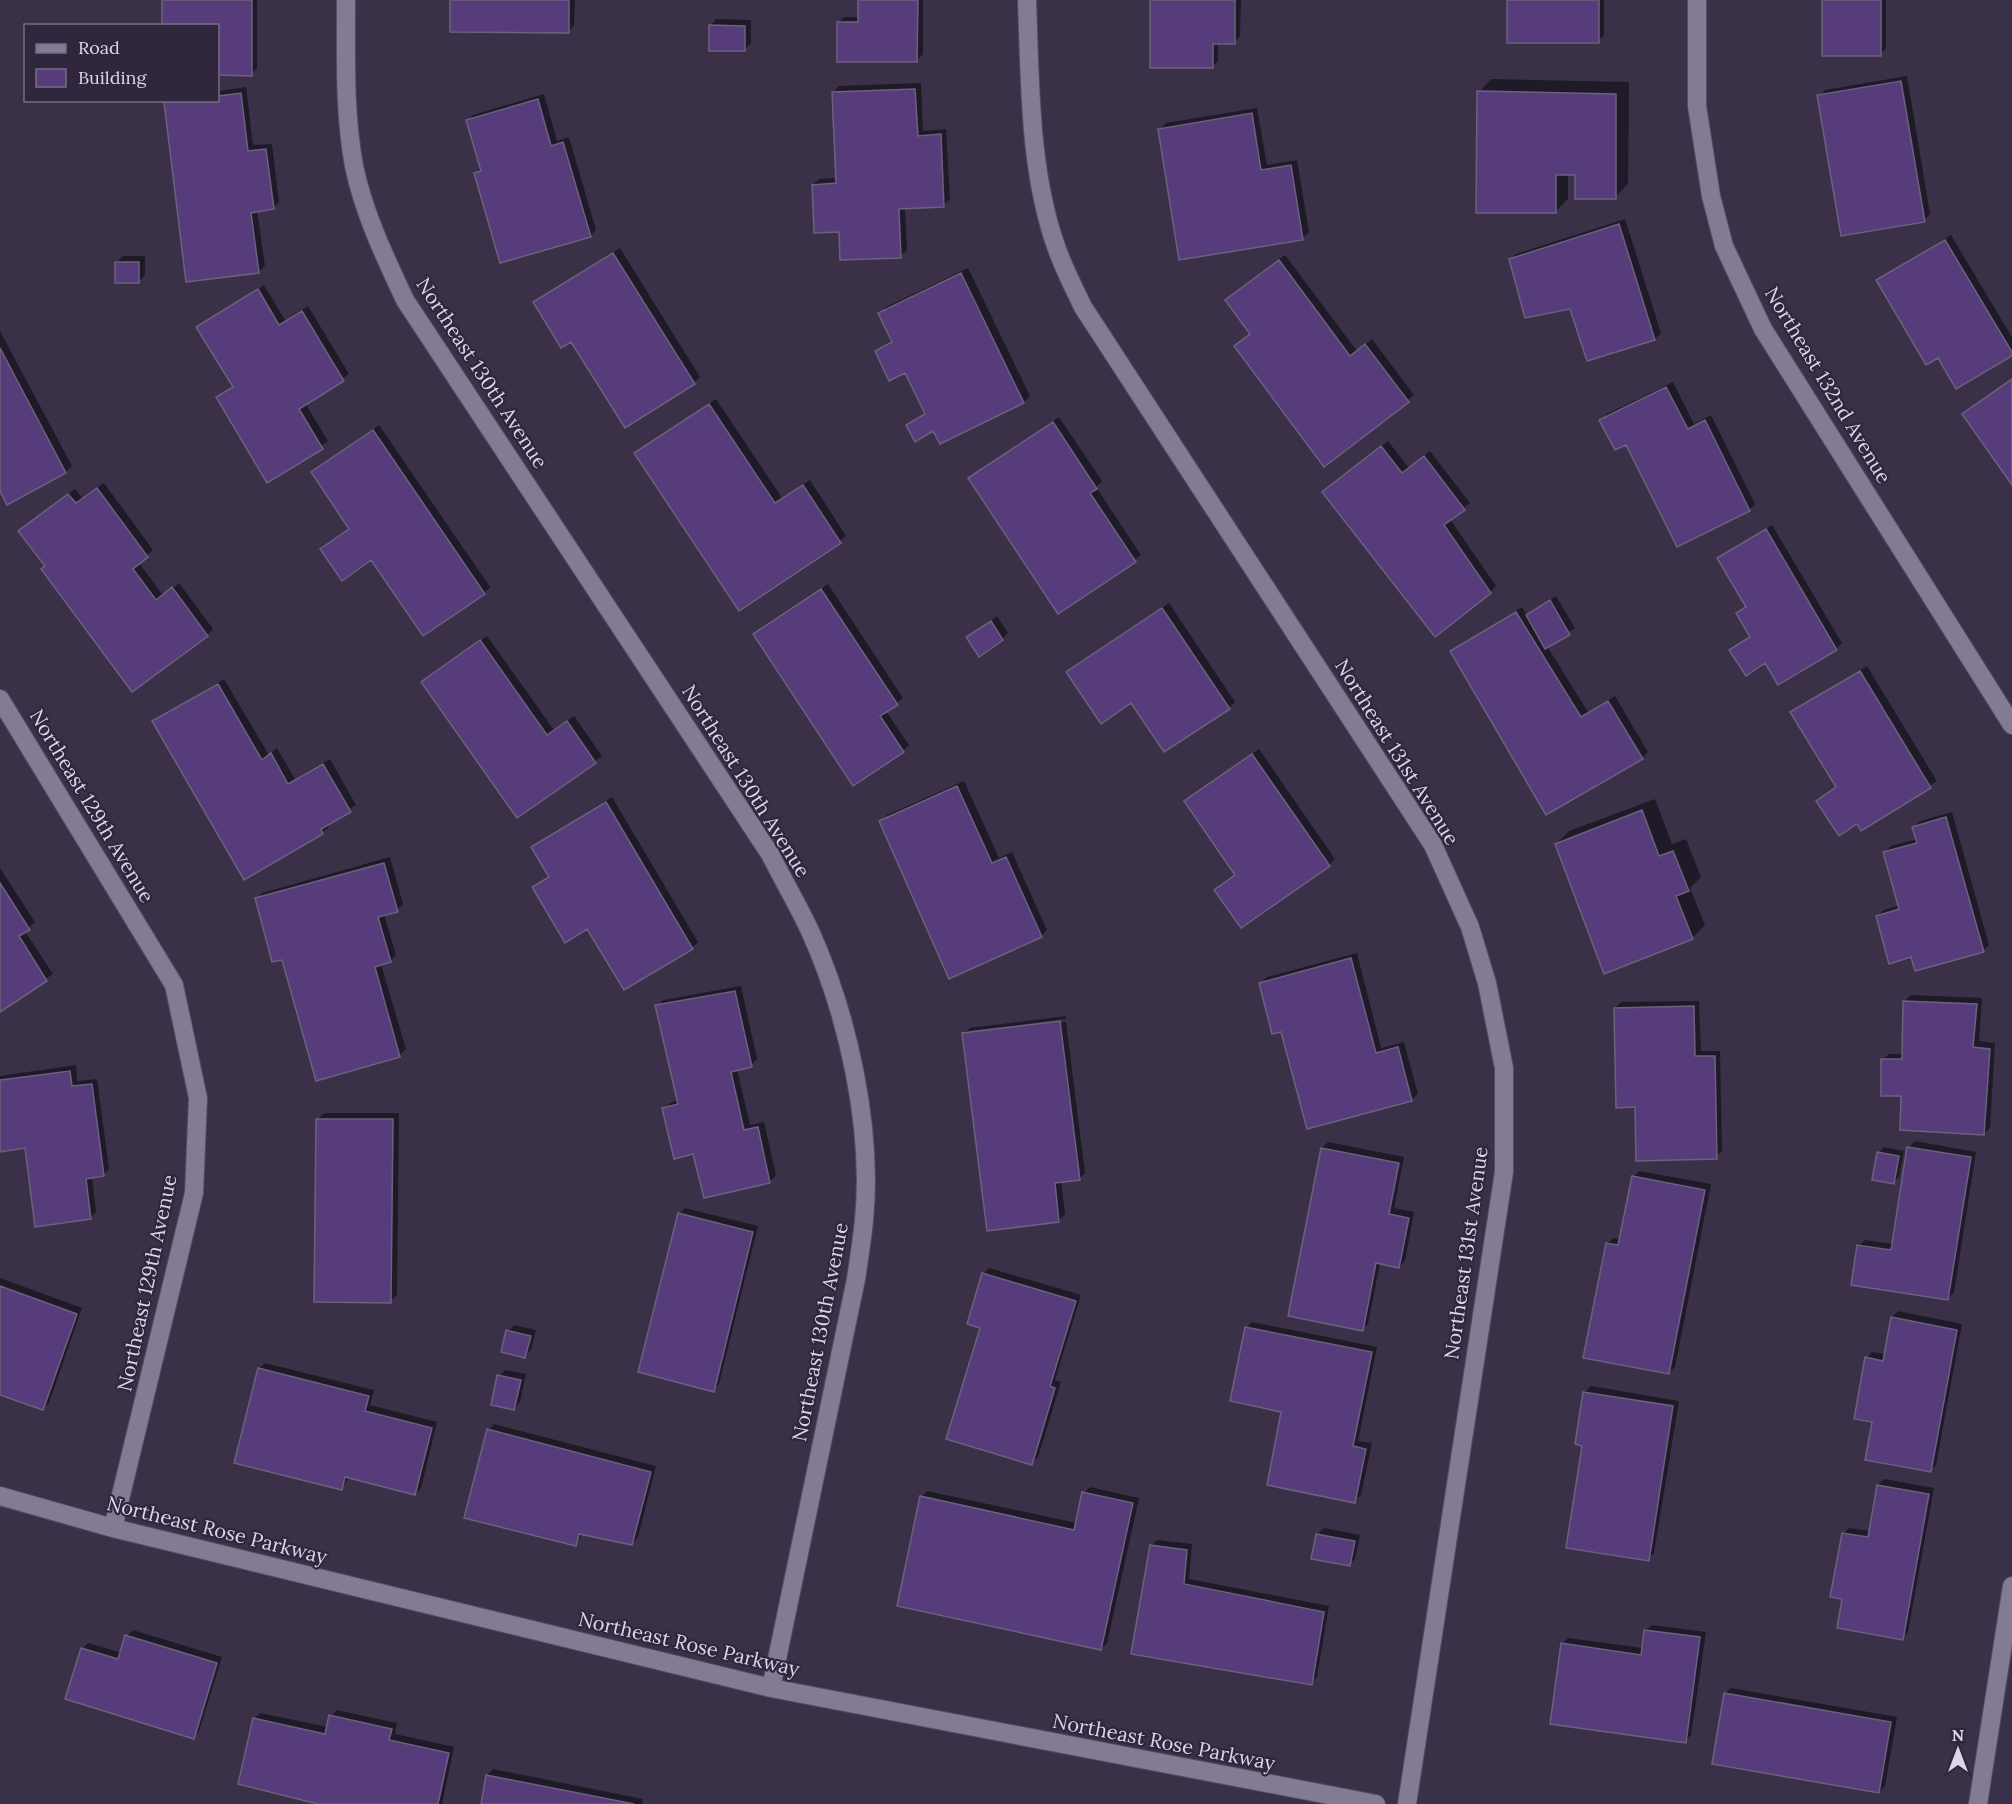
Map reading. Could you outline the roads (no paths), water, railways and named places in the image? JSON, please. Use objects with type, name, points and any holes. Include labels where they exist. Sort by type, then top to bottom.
[{"type":"street","name":"Northeast 130th Avenue","points":[[346,0],[346,93],[354,166],[374,234],[405,300],[770,854],[810,932],[841,1016],[855,1075],[864,1150],[864,1219],[856,1279],[771,1688]]},
{"type":"street","name":"Northeast 131st Avenue","points":[[1027,0],[1030,95],[1042,190],[1057,248],[1083,307],[1433,845],[1470,927],[1487,983],[1504,1068],[1504,1172],[1407,1804]]},
{"type":"street","name":"Northeast 132nd Avenue","points":[[1697,0],[1697,106],[1711,196],[1724,246],[1763,329],[2012,725]]},
{"type":"street","name":"Northeast 129th Avenue","points":[[0,699],[174,985],[198,1098],[194,1193],[113,1528]]},
{"type":"street","name":"Northeast Rose Parkway","points":[[0,1496],[113,1528],[771,1688],[1376,1804]]},
{"type":"street","points":[[1978,1804],[2012,1586]]}]
